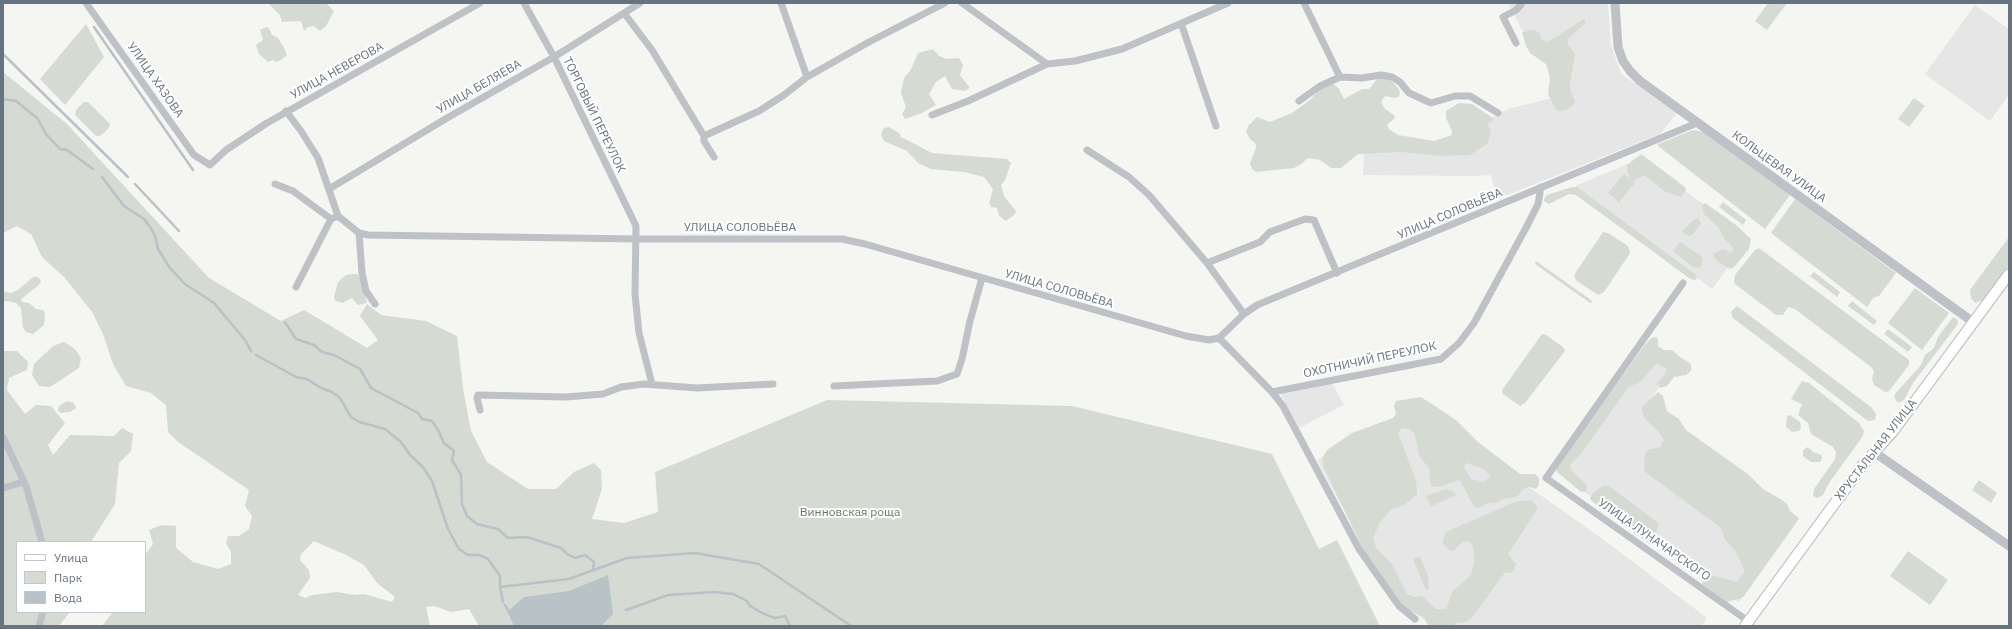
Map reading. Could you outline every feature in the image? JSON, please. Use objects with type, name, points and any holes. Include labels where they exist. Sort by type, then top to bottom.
[{"type":"main road","name":"ХРУСТАЛЬНАЯ УЛИЦА","points":[[1746,624],[1862,466],[1894,430],[2009,274]]},
{"type":"street","name":"УЛИЦА ХАЗОВА","points":[[86,3],[194,155],[210,165]]},
{"type":"street","name":"УЛИЦА НЕВЕРОВА","points":[[210,165],[242,138],[480,3]]},
{"type":"street","name":"ТОРГОВЫЙ ПЕРЕУЛОК","points":[[524,3],[554,58],[636,226],[635,294],[638,325],[644,360],[652,384]]},
{"type":"street","name":"УЛИЦА БЕЛЯЕВА","points":[[329,190],[554,58],[640,3]]},
{"type":"street","points":[[781,3],[807,77]]},
{"type":"street","points":[[704,136],[759,111],[784,96],[807,77],[869,42],[946,3]]},
{"type":"street","points":[[962,3],[1047,64]]},
{"type":"street","points":[[932,115],[968,102],[1047,64],[1074,61],[1122,49],[1228,3]]},
{"type":"street","points":[[1304,3],[1340,77]]},
{"type":"street","points":[[1516,43],[1503,17],[1516,10],[1521,5],[1520,3]]},
{"type":"street","name":"КОЛЬЦЕВАЯ УЛИЦА","points":[[1615,3],[1618,47],[1623,61],[1630,71],[1697,123],[1973,322]]},
{"type":"street","points":[[624,14],[652,50],[704,136],[704,141],[714,157]]},
{"type":"street","points":[[1181,23],[1216,126]]},
{"type":"street","points":[[1298,101],[1320,86],[1340,77],[1362,78],[1381,75],[1392,77],[1400,82],[1409,93],[1431,103],[1455,96],[1470,96],[1498,112]]},
{"type":"street","points":[[286,112],[301,131],[318,158],[338,216],[359,233],[362,273],[366,291],[375,304]]},
{"type":"street","name":"УЛИЦА СОЛОВЬЁВА","points":[[359,233],[368,235],[636,239],[842,239],[865,244],[1186,336],[1209,340],[1219,338],[1244,314],[1257,305],[1697,123]]},
{"type":"street","points":[[1087,150],[1129,178],[1149,195],[1207,263],[1244,314]]},
{"type":"street","points":[[276,184],[293,191],[330,219]]},
{"type":"street","name":"ОХОТНИЧИЙ ПЕРЕУЛОК","points":[[1272,392],[1441,359],[1459,343],[1474,323],[1527,226],[1538,204],[1542,187]]},
{"type":"street","points":[[296,287],[330,219],[338,216]]},
{"type":"street","points":[[1207,263],[1260,242],[1270,232],[1305,219],[1314,220],[1337,273]]},
{"type":"street","points":[[834,386],[937,381],[957,374],[982,278]]},
{"type":"street","name":"УЛИЦА ЛУНАЧАРСКОГО","points":[[1683,283],[1546,478],[1746,624]]},
{"type":"street","points":[[1219,338],[1272,392],[1283,406],[1359,549],[1399,606],[1415,620]]},
{"type":"street","points":[[480,410],[477,398],[478,395],[566,397],[603,394],[621,387],[652,384],[666,387],[697,388],[772,384]]},
{"type":"street","points":[[3,437],[30,498],[42,541]]},
{"type":"street","points":[[1874,452],[2009,546]]},
{"type":"street","points":[[3,488],[23,482]]},
{"type":"street","points":[[39,626],[43,613]]},
{"type":"shaded area","points":[[1508,3],[1608,3],[1611,45],[1621,74],[1677,113],[1660,134],[1497,199],[1491,175],[1363,175],[1364,150],[1464,149],[1482,123],[1508,109],[1568,94],[1568,74],[1522,30]]},
{"type":"shaded area","points":[[1975,5],[2009,29],[2009,94],[1990,121],[1925,74]]},
{"type":"shaded area","points":[[1642,158],[1749,239],[1712,289],[1575,186]]},
{"type":"shaded area","points":[[1649,346],[1675,365],[1643,410],[1798,521],[1739,602],[1558,473]]},
{"type":"shaded area","points":[[1332,383],[1344,405],[1299,428],[1281,394]]},
{"type":"shaded area","points":[[1419,409],[1608,543],[1707,618],[1701,626],[1431,626],[1404,603],[1358,536],[1317,460]]},
{"type":"green space","points":[[268,3],[326,3],[334,11],[326,26],[320,31],[314,26],[308,27],[304,31],[301,21],[282,22],[280,15]]},
{"type":"green space","points":[[1768,3],[1787,3],[1767,30],[1755,21]]},
{"type":"green space","points":[[1584,19],[1586,22],[1568,39],[1568,45],[1575,54],[1570,84],[1571,93],[1575,101],[1572,106],[1566,110],[1557,111],[1548,94],[1550,77],[1546,64],[1530,53],[1526,46],[1522,32],[1533,30],[1540,33],[1541,40],[1548,42]]},
{"type":"green space","points":[[86,24],[104,57],[65,105],[40,79]]},
{"type":"green space","points":[[266,27],[269,28],[272,35],[278,38],[287,55],[276,62],[273,60],[268,62],[259,54],[256,45],[263,40],[260,30]]},
{"type":"green space","points":[[933,49],[939,56],[947,59],[959,58],[963,65],[960,75],[970,88],[965,91],[952,89],[945,76],[936,82],[929,94],[936,105],[922,113],[905,119],[902,114],[906,107],[901,93],[904,78],[910,71],[918,53]]},
{"type":"green space","name":"Винновская роща","points":[[3,72],[67,124],[209,278],[281,321],[304,310],[367,348],[378,340],[360,316],[367,304],[381,315],[426,321],[457,336],[463,388],[471,431],[487,462],[528,489],[556,489],[574,472],[594,463],[601,470],[602,489],[592,519],[624,523],[658,512],[655,472],[827,400],[1072,406],[1272,454],[1319,549],[1337,540],[1380,626],[479,626],[469,609],[451,612],[434,606],[426,607],[430,626],[102,626],[112,613],[146,613],[146,554],[153,544],[149,530],[161,525],[176,526],[176,548],[193,562],[218,569],[231,564],[231,552],[226,543],[228,536],[239,536],[249,529],[252,516],[245,506],[249,490],[178,442],[168,432],[166,405],[151,393],[126,386],[113,364],[103,334],[92,312],[65,278],[42,257],[31,234],[17,226],[3,233]],"holes":[[[314,541],[344,554],[364,565],[377,583],[395,597],[392,602],[364,594],[355,595],[337,592],[312,595],[305,598],[298,595],[310,578],[309,570],[300,560],[301,554]]]},
{"type":"green space","points":[[1378,78],[1390,79],[1399,89],[1400,94],[1398,97],[1394,98],[1385,96],[1381,102],[1385,109],[1395,116],[1394,119],[1387,125],[1389,129],[1398,135],[1434,141],[1452,135],[1452,131],[1446,118],[1446,111],[1459,103],[1472,104],[1493,118],[1493,121],[1487,123],[1491,132],[1487,144],[1470,155],[1441,156],[1401,152],[1358,154],[1341,168],[1331,168],[1320,160],[1308,158],[1294,168],[1256,172],[1252,169],[1250,163],[1256,148],[1256,144],[1250,139],[1246,132],[1248,126],[1257,117],[1270,122],[1292,113],[1310,100],[1320,89],[1330,84],[1334,84],[1339,89],[1344,99],[1362,89],[1369,89]]},
{"type":"green space","points":[[1914,98],[1925,106],[1909,127],[1898,119]]},
{"type":"green space","points":[[84,102],[88,102],[110,124],[109,128],[100,136],[96,136],[75,115],[76,110]]},
{"type":"green space","points":[[889,127],[899,133],[901,137],[932,153],[1007,159],[1011,163],[1005,180],[1001,185],[1004,196],[1016,211],[1014,215],[1006,221],[999,216],[997,208],[991,207],[989,203],[993,189],[984,177],[964,172],[931,169],[918,163],[907,151],[884,141],[881,134],[884,128]]},
{"type":"green space","points":[[1693,130],[1704,132],[1790,195],[1765,229],[1658,146],[1658,144]]},
{"type":"green space","points":[[1641,154],[1685,187],[1686,190],[1681,197],[1666,192],[1644,175],[1633,181],[1635,183],[1619,202],[1608,193],[1624,174],[1631,179],[1627,171],[1627,165]]},
{"type":"green space","points":[[1572,187],[1577,187],[1696,275],[1697,279],[1694,280],[1689,278],[1576,195],[1569,194],[1549,204],[1544,201],[1547,195]]},
{"type":"green space","points":[[1795,199],[1896,273],[1879,296],[1873,298],[1867,307],[1771,233]]},
{"type":"green space","points":[[1723,202],[1746,220],[1743,225],[1719,207]]},
{"type":"green space","points":[[1705,203],[1736,225],[1751,239],[1749,249],[1734,267],[1730,269],[1717,261],[1713,254],[1723,249],[1731,253],[1734,249],[1724,238],[1719,228],[1704,214],[1702,206]]},
{"type":"green space","points":[[1698,217],[1701,224],[1692,235],[1688,236],[1682,232],[1690,223]]},
{"type":"green space","points":[[1603,232],[1608,233],[1628,246],[1630,253],[1604,292],[1598,295],[1577,281],[1574,277]]},
{"type":"green space","points":[[2009,237],[2009,265],[1983,300],[1975,303],[1971,298],[1970,290]]},
{"type":"green space","points":[[1680,242],[1701,256],[1703,261],[1701,266],[1698,268],[1693,267],[1673,251]]},
{"type":"green space","points":[[1759,248],[1909,360],[1909,365],[1889,391],[1885,392],[1874,385],[1872,379],[1874,371],[1871,367],[1795,309],[1788,307],[1783,315],[1776,315],[1735,284],[1735,275],[1755,250]]},
{"type":"green space","points":[[1536,261],[1591,300],[1592,303],[1535,264]]},
{"type":"green space","points":[[1814,272],[1840,292],[1837,297],[1810,276]]},
{"type":"green space","points":[[357,274],[361,279],[367,303],[358,305],[352,298],[343,303],[335,301],[334,297],[338,282],[346,275]]},
{"type":"green space","points":[[33,277],[38,277],[41,281],[39,285],[21,299],[22,302],[29,303],[36,309],[43,310],[45,313],[44,325],[33,334],[26,332],[23,328],[21,308],[16,303],[7,301],[3,302],[3,291],[11,293],[18,290]]},
{"type":"green space","points":[[1915,288],[1949,313],[1922,350],[1888,323]]},
{"type":"green space","points":[[1852,301],[1877,321],[1874,325],[1848,306]]},
{"type":"green space","points":[[1737,306],[1872,408],[1876,414],[1875,420],[1868,421],[1733,318],[1731,312]]},
{"type":"green space","points":[[1953,317],[1957,319],[1958,324],[1913,383],[1904,400],[1898,403],[1894,397],[1895,394],[1921,365],[1925,355],[1934,348],[1938,337]]},
{"type":"green space","points":[[1888,329],[1912,347],[1908,352],[1884,334]]},
{"type":"green space","points":[[1542,334],[1546,335],[1563,347],[1565,351],[1525,403],[1520,406],[1503,394],[1502,390]]},
{"type":"green space","points":[[1656,337],[1658,339],[1658,346],[1664,350],[1672,350],[1691,364],[1691,371],[1686,375],[1674,377],[1667,386],[1660,388],[1657,383],[1665,374],[1667,369],[1657,363],[1641,381],[1628,388],[1580,455],[1570,465],[1571,470],[1587,485],[1586,492],[1581,492],[1556,471],[1557,466],[1644,346],[1651,338]]},
{"type":"green space","points":[[64,342],[75,349],[81,358],[79,368],[50,387],[39,386],[32,375],[34,364],[53,346]]},
{"type":"green space","points":[[3,351],[17,351],[28,362],[27,370],[9,378],[7,390],[25,414],[36,405],[51,406],[65,423],[48,445],[53,455],[70,435],[114,436],[122,428],[133,434],[131,451],[119,463],[115,504],[92,541],[16,541],[16,613],[69,613],[59,626],[3,626]]},
{"type":"green space","points":[[1802,381],[1809,383],[1859,423],[1864,431],[1863,436],[1829,483],[1823,495],[1817,498],[1813,496],[1814,489],[1835,459],[1836,452],[1833,447],[1811,434],[1808,423],[1798,415],[1802,404],[1791,399]]},
{"type":"green space","points":[[1658,392],[1663,396],[1667,411],[1679,419],[1686,430],[1749,475],[1763,489],[1782,500],[1787,504],[1790,511],[1799,518],[1744,596],[1741,598],[1727,602],[1702,584],[1703,579],[1710,575],[1737,582],[1745,571],[1735,550],[1725,540],[1721,528],[1644,471],[1645,454],[1648,450],[1660,447],[1664,440],[1658,431],[1646,420],[1642,412],[1642,407]]},
{"type":"green space","points":[[1421,397],[1456,420],[1478,442],[1520,474],[1535,474],[1539,478],[1539,485],[1536,489],[1530,487],[1523,489],[1519,495],[1515,497],[1503,499],[1495,503],[1488,503],[1479,508],[1474,507],[1461,482],[1458,480],[1439,487],[1432,486],[1429,468],[1419,456],[1415,434],[1410,430],[1402,428],[1398,433],[1416,481],[1417,494],[1404,505],[1390,510],[1379,524],[1373,538],[1376,548],[1392,564],[1407,594],[1414,597],[1422,596],[1436,609],[1446,609],[1453,591],[1471,575],[1474,562],[1474,549],[1470,542],[1463,541],[1453,551],[1449,550],[1442,542],[1446,532],[1515,502],[1531,500],[1538,508],[1508,554],[1516,564],[1514,570],[1511,573],[1505,572],[1472,618],[1466,622],[1457,623],[1453,626],[1428,626],[1425,618],[1406,609],[1400,604],[1364,551],[1324,468],[1322,458],[1327,450],[1352,433],[1393,418],[1396,414],[1394,406],[1396,401]],"holes":[[[1467,463],[1484,469],[1491,477],[1483,482],[1471,479],[1464,466]]]},
{"type":"green space","points":[[67,401],[74,403],[76,408],[70,412],[60,413],[58,410],[59,406]]},
{"type":"green space","points":[[1790,415],[1800,422],[1801,428],[1799,431],[1792,432],[1786,427],[1787,416]]},
{"type":"green space","points":[[1808,447],[1813,452],[1821,455],[1822,458],[1820,462],[1811,462],[1803,456],[1803,450]]},
{"type":"green space","points":[[1979,480],[1997,493],[1991,503],[1972,490]]},
{"type":"green space","points":[[1603,486],[1609,486],[1657,522],[1656,535],[1658,542],[1656,545],[1651,545],[1590,499],[1592,494]]},
{"type":"green space","points":[[1446,489],[1457,495],[1431,506],[1426,496]]},
{"type":"green space","points":[[1908,551],[1948,580],[1930,605],[1890,576]]},
{"type":"green space","points":[[1420,556],[1428,576],[1429,589],[1426,590],[1413,559]]},
{"type":"water","points":[[608,575],[613,614],[601,626],[514,626],[508,611],[524,597],[569,591]]},
{"type":"waterway","points":[[94,27],[193,170]]},
{"type":"waterway","points":[[3,54],[128,177]]},
{"type":"waterway","points":[[3,99],[16,101],[38,119],[46,134],[60,149],[67,150],[93,169]]},
{"type":"waterway","points":[[102,177],[124,206],[144,219],[150,227],[155,236],[158,249],[170,268],[185,284],[214,303],[245,340],[251,351]]},
{"type":"waterway","points":[[135,184],[179,231]]},
{"type":"waterway","points":[[285,322],[296,339],[314,345],[322,352],[334,355],[360,369],[371,388],[418,413],[422,419],[432,421],[444,443],[454,451],[452,460],[461,475],[462,504],[467,516],[477,524],[498,529],[508,538],[527,537],[561,548],[567,554],[575,558],[585,555],[594,562],[593,570]]},
{"type":"waterway","points":[[256,355],[296,377],[307,379],[321,388],[332,392],[340,398],[351,417],[359,422],[385,429],[401,442],[410,455],[423,467],[432,481],[448,529],[459,549],[468,555],[479,555],[488,559],[500,576],[500,587],[503,602]]},
{"type":"waterway","points":[[500,587],[569,579],[627,558],[695,553],[759,564],[851,626]]},
{"type":"waterway","points":[[626,610],[668,595],[714,592],[733,594],[747,601],[750,606],[775,618],[785,616],[790,626]]},
{"type":"waterway","points":[[505,605],[516,626]]}]
